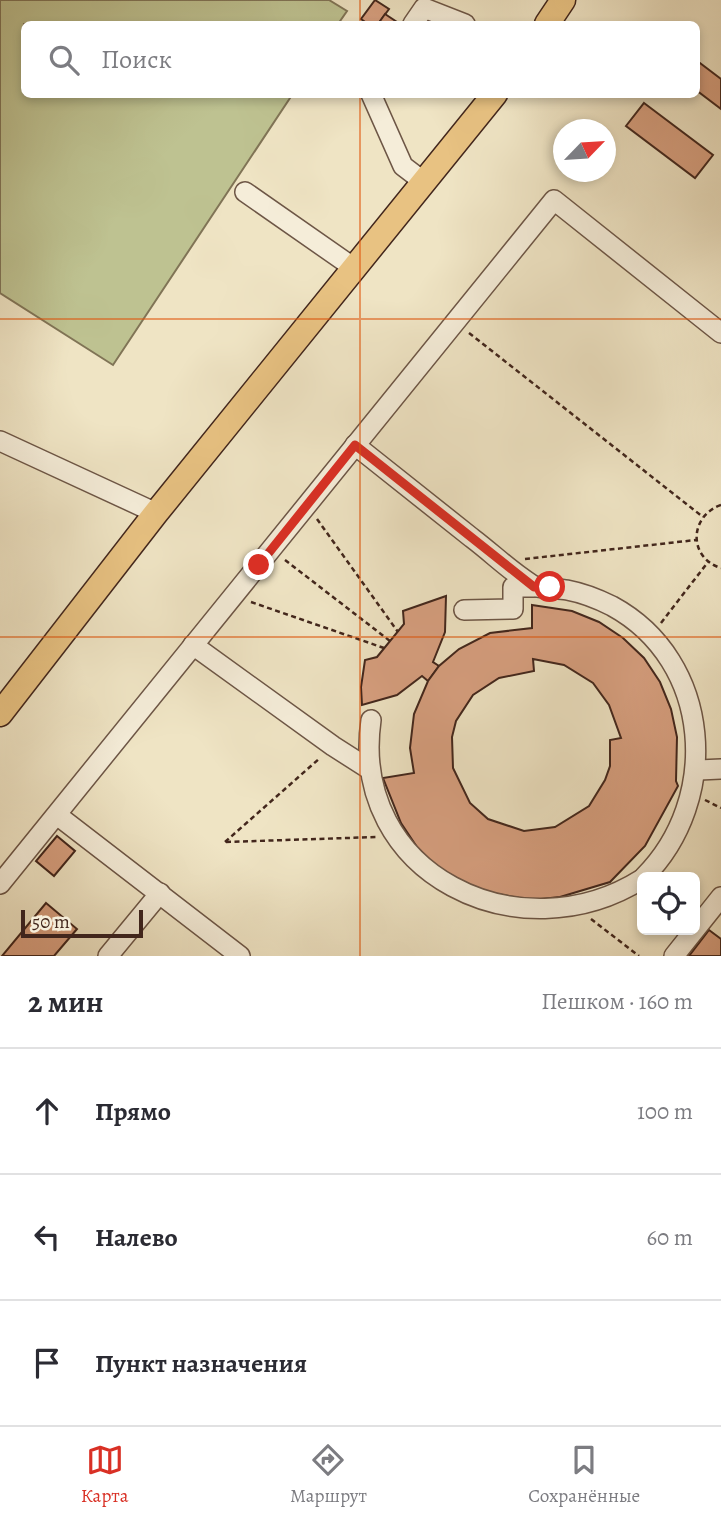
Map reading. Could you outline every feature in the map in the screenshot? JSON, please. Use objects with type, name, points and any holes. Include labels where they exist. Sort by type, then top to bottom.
[{"type":"main road","points":[[549,21],[563,0]]},
{"type":"main road","points":[[0,714],[156,513],[492,98]]},
{"type":"street","points":[[415,21],[424,8],[457,21]]},
{"type":"street","points":[[373,98],[403,166],[424,182]]},
{"type":"street","points":[[245,192],[354,268]]},
{"type":"street","points":[[0,884],[554,200],[721,333]]},
{"type":"street","points":[[0,441],[156,513]]},
{"type":"street","points":[[355,445],[509,573],[534,587],[566,590],[597,599],[626,615],[651,635],[672,661],[687,689],[699,737],[699,769],[695,795],[676,839],[648,872]]},
{"type":"street","points":[[464,610],[513,609],[509,573]]},
{"type":"street","points":[[193,645],[333,747],[369,769]]},
{"type":"street","points":[[371,720],[369,769],[375,801],[391,836],[429,882],[471,906],[502,916],[534,919],[583,912],[613,900],[637,882]]},
{"type":"street","points":[[699,769],[721,769]]},
{"type":"street","points":[[57,815],[240,956]]},
{"type":"street","points":[[108,956],[160,893]]},
{"type":"street","points":[[674,956],[721,897]]},
{"type":"path","points":[[455,322],[703,517]]},
{"type":"path","points":[[307,505],[398,632]]},
{"type":"path","points":[[721,505],[703,517],[696,540],[700,552],[708,562],[721,568]]},
{"type":"path","points":[[509,573],[696,540]]},
{"type":"path","points":[[271,549],[390,641]]},
{"type":"path","points":[[651,635],[708,562]]},
{"type":"path","points":[[234,596],[384,648]]},
{"type":"path","points":[[333,747],[225,842],[391,836]]},
{"type":"path","points":[[695,795],[721,808]]},
{"type":"path","points":[[583,912],[639,956]]},
{"type":"green space","points":[[0,0],[329,0],[347,11],[340,21],[21,21],[21,98],[290,98],[113,365],[0,293]]},
{"type":"building","points":[[375,0],[389,9],[380,21],[361,19]]},
{"type":"building","points":[[385,14],[396,21],[380,21]]},
{"type":"building","points":[[700,63],[721,79],[721,109],[700,93]]},
{"type":"building","points":[[644,103],[713,155],[695,178],[626,126]]},
{"type":"building","points":[[446,596],[445,632],[433,662],[439,666],[428,681],[422,676],[397,695],[362,705],[361,687],[365,660],[377,657],[404,624],[403,611]]},
{"type":"building","points":[[532,605],[572,611],[599,622],[623,638],[644,658],[660,682],[671,709],[677,737],[678,786],[645,846],[610,882],[560,897],[531,900],[475,890],[437,867],[417,847],[401,823],[383,778],[414,773],[410,748],[414,714],[428,681],[439,666],[459,649],[490,633],[532,628]],"holes":[[[533,659],[564,665],[593,683],[609,705],[621,738],[610,740],[610,766],[605,780],[589,806],[555,827],[524,831],[488,819],[470,803],[453,768],[452,737],[456,721],[473,695],[499,678],[534,671]]]},
{"type":"building","points":[[57,836],[75,851],[54,876],[36,861]]},
{"type":"building","points":[[46,903],[77,929],[54,956],[2,956]]},
{"type":"building","points":[[709,930],[721,939],[721,956],[689,956]]},
{"type":"route","points":[[259,565],[355,445],[534,587],[550,587]]}]
